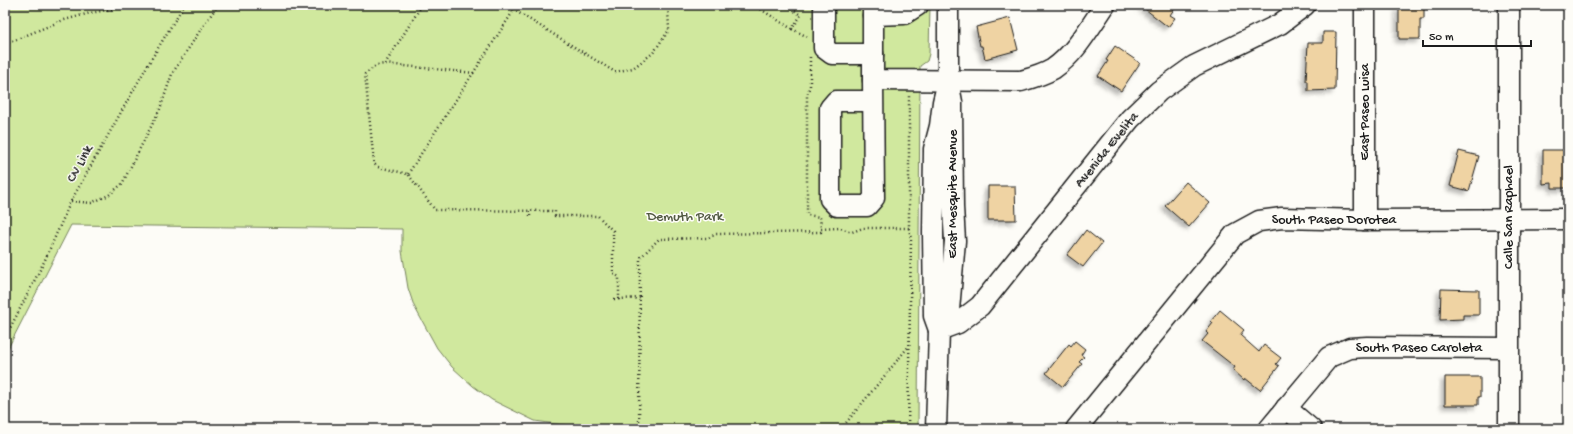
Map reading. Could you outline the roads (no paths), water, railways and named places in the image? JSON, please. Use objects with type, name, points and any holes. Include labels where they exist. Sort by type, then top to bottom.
[{"type":"street","points":[[824,5],[824,48],[832,54],[873,54]]},
{"type":"street","points":[[873,101],[836,101],[830,108],[830,199],[837,206],[867,206],[874,198],[873,10],[904,14],[918,5]]},
{"type":"street","name":"East Mesquite Avenue","points":[[936,429],[939,330],[934,316],[934,149],[940,126],[943,102],[948,81],[948,5]]},
{"type":"street","points":[[873,80],[1021,81],[1039,76],[1053,69],[1070,54],[1105,5]]},
{"type":"street","name":"Avenida Evelita","points":[[939,330],[958,322],[980,306],[1130,119],[1159,91],[1194,66],[1280,24],[1305,5]]},
{"type":"street","name":"East Paseo Luisa","points":[[1365,220],[1366,5]]},
{"type":"street","name":"Calle San Raphael","points":[[1509,5],[1509,429]]},
{"type":"street","name":"South Paseo Dorotea","points":[[1076,429],[1236,234],[1259,221],[1282,218],[1365,220],[1568,219]]},
{"type":"street","name":"South Paseo Caroleta","points":[[1269,429],[1329,357],[1350,348],[1508,348]]},
{"type":"street","points":[[1286,408],[1312,429]]},
{"type":"park label","name":"Demuth Park","points":[[685,217]]}]
